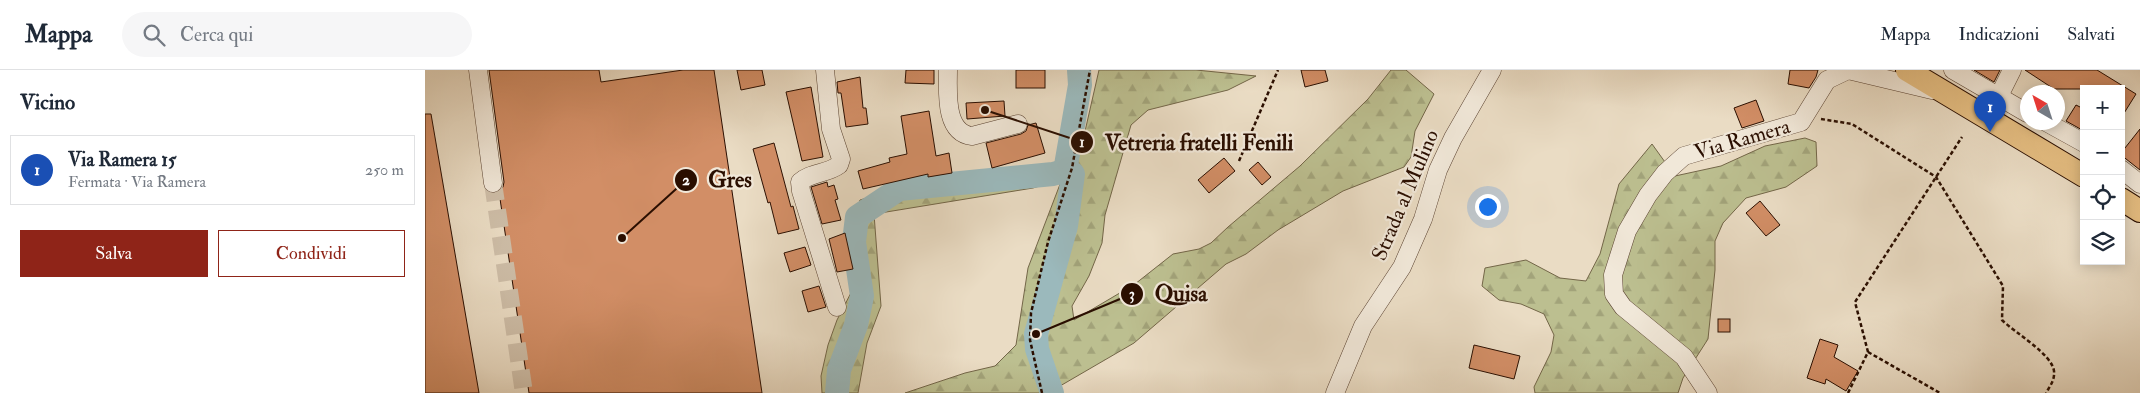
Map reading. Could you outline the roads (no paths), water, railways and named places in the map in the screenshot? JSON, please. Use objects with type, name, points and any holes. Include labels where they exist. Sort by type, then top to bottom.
[{"type":"main road","name":"Via Ramera","points":[[1907,70],[2080,171]]},
{"type":"main road","points":[[2125,202],[2140,211]]},
{"type":"street","points":[[477,70],[493,183]]},
{"type":"street","points":[[825,70],[831,129],[841,159],[839,165],[833,170],[806,177],[800,182],[801,191],[837,307]]},
{"type":"street","points":[[948,70],[949,103],[953,120],[957,129],[965,136],[972,136],[1018,124]]},
{"type":"street","name":"Strada al Mulino","points":[[1335,393],[1363,326],[1402,266],[1423,218],[1438,170],[1453,138],[1492,70]]},
{"type":"street","name":"Via Ramera","points":[[1708,393],[1684,357],[1623,307],[1614,294],[1613,275],[1627,231],[1647,195],[1665,173],[1684,156],[1801,122],[1827,80],[1848,70],[1949,95]]},
{"type":"street","points":[[1953,70],[2020,108]]},
{"type":"street","points":[[1999,96],[2013,70]]},
{"type":"street","points":[[2060,130],[2080,141]]},
{"type":"street","points":[[2125,172],[2140,184]]},
{"type":"waterway","points":[[1065,171],[1080,85],[1079,70]]},
{"type":"waterway","points":[[837,393],[839,370],[856,325],[862,296],[854,242],[857,217],[899,189],[1053,174],[1064,171]]},
{"type":"waterway","points":[[1052,393],[1037,349],[1036,334],[1066,226],[1073,174]]},
{"type":"tunnel","points":[[493,183],[524,393]]},
{"type":"place","name":"Vetreria fratelli Fenili","points":[[985,110]]},
{"type":"place","name":"Via Ramera 15","points":[[1990,132]]},
{"type":"place","name":"Gres","points":[[622,238]]},
{"type":"place","name":"Quisa","points":[[1036,334]]}]
